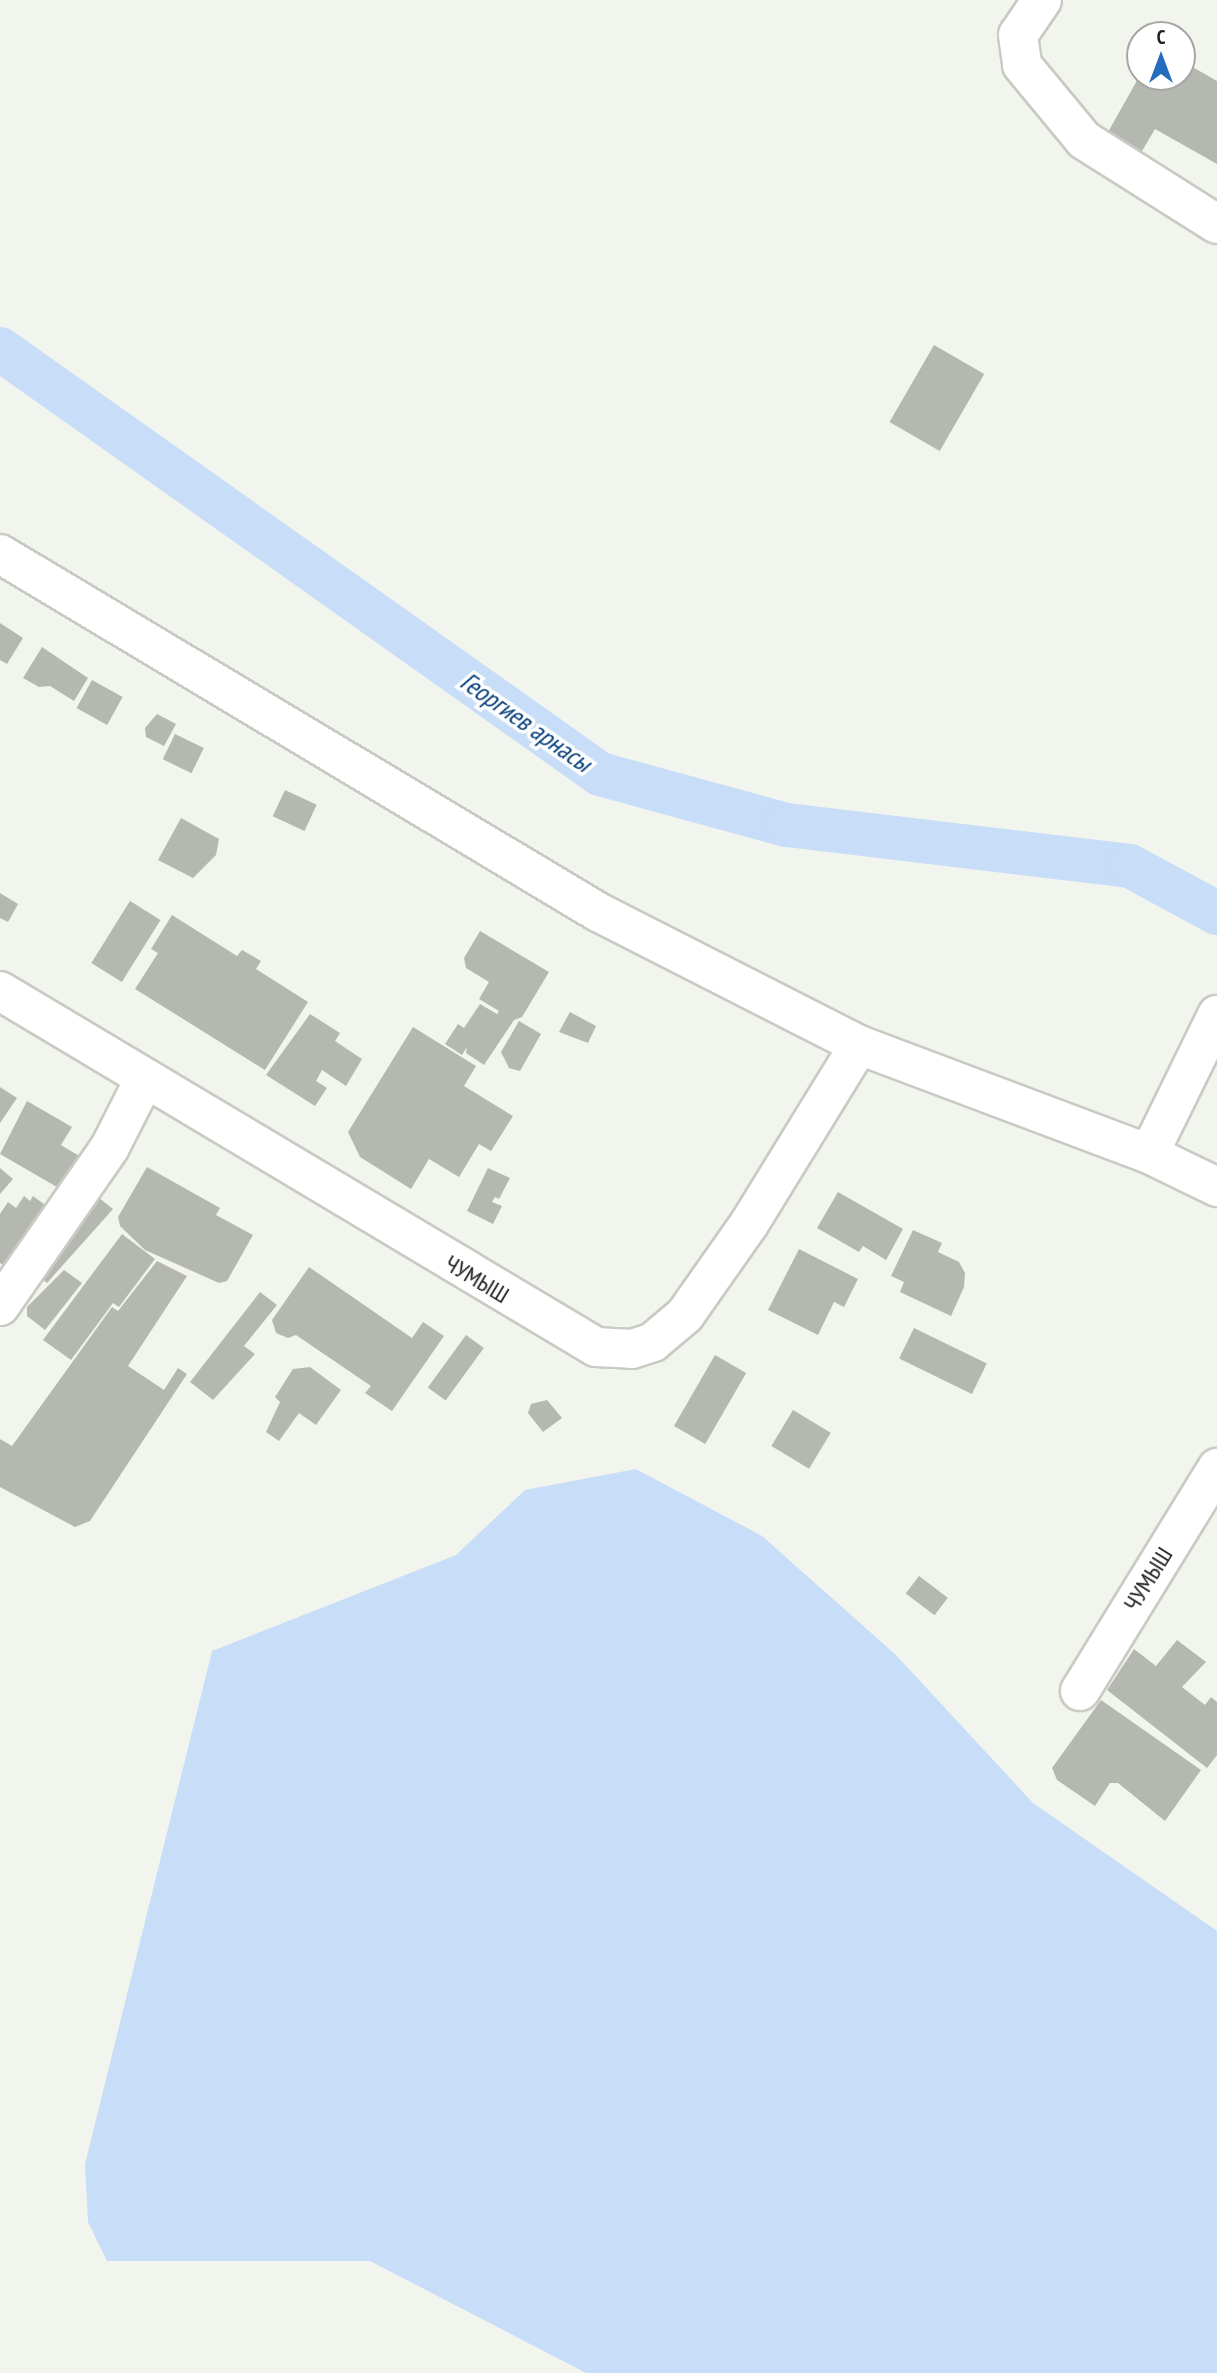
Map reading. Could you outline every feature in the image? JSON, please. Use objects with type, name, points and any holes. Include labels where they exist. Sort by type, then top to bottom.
[{"type":"street","points":[[1042,0],[1018,35],[1022,65],[1084,140],[1217,224]]},
{"type":"street","points":[[0,554],[598,912],[859,1045],[1149,1153],[1217,1187]]},
{"type":"street","name":"ЧУМЫШ","points":[[0,990],[559,1329],[596,1347],[632,1349],[653,1342],[685,1315],[749,1224],[859,1045]]},
{"type":"street","points":[[1149,1153],[1217,1015]]},
{"type":"street","points":[[0,1307],[110,1147],[145,1078]]},
{"type":"street","name":"ЧУМЫШ","points":[[1080,1691],[1217,1468]]},
{"type":"water","points":[[636,1469],[762,1536],[896,1655],[1033,1803],[1217,1931],[1217,2373],[586,2373],[370,2261],[107,2261],[88,2222],[85,2164],[212,1651],[456,1555],[525,1490]]},
{"type":"building","points":[[1196,69],[1217,81],[1217,164],[1155,129],[1142,151],[1108,132],[1131,91],[1196,91]]},
{"type":"building","points":[[934,345],[984,374],[940,451],[890,422]]},
{"type":"building","points":[[0,623],[23,638],[7,664],[0,660]]},
{"type":"building","points":[[42,647],[88,678],[74,701],[50,686],[39,687],[23,678]]},
{"type":"building","points":[[92,680],[123,697],[107,725],[76,708]]},
{"type":"building","points":[[157,714],[176,724],[164,746],[146,737],[145,728]]},
{"type":"building","points":[[175,734],[204,748],[191,773],[163,759]]},
{"type":"building","points":[[285,790],[317,805],[304,831],[273,816]]},
{"type":"building","points":[[181,818],[219,839],[216,855],[193,878],[158,860]]},
{"type":"building","points":[[0,893],[18,904],[8,922],[0,918]]},
{"type":"building","points":[[130,901],[161,920],[122,982],[91,963]]},
{"type":"building","points":[[172,915],[237,956],[242,950],[261,961],[256,969],[308,1002],[265,1070],[135,989],[158,953],[151,949]]},
{"type":"building","points":[[480,931],[549,972],[522,1017],[514,1020],[484,1065],[466,1053],[467,1047],[462,1055],[445,1044],[458,1024],[464,1028],[480,1004],[497,1014],[499,1011],[479,999],[489,982],[466,968],[464,958]]},
{"type":"building","points":[[570,1012],[596,1026],[588,1043],[559,1032]]},
{"type":"building","points":[[310,1014],[340,1033],[335,1041],[362,1059],[346,1086],[322,1070],[316,1081],[327,1088],[315,1106],[266,1075]]},
{"type":"building","points":[[519,1021],[541,1034],[520,1071],[509,1068],[501,1052]]},
{"type":"building","points":[[413,1027],[476,1066],[464,1086],[513,1116],[491,1151],[479,1144],[459,1177],[429,1159],[411,1189],[360,1157],[348,1132]]},
{"type":"building","points":[[0,1087],[17,1098],[0,1123]]},
{"type":"building","points":[[27,1101],[72,1127],[61,1145],[81,1157],[62,1190],[0,1154]]},
{"type":"building","points":[[147,1167],[220,1208],[216,1215],[253,1235],[227,1281],[219,1283],[145,1250],[120,1226],[118,1217]]},
{"type":"building","points":[[0,1168],[13,1179],[0,1194]]},
{"type":"building","points":[[488,1168],[510,1178],[499,1199],[495,1197],[492,1202],[502,1206],[493,1224],[467,1211]]},
{"type":"building","points":[[838,1192],[903,1229],[886,1260],[863,1246],[859,1252],[817,1228]]},
{"type":"building","points":[[93,1193],[113,1209],[47,1283],[31,1270]]},
{"type":"building","points":[[24,1196],[30,1201],[33,1196],[53,1211],[10,1270],[0,1263],[0,1214],[8,1202],[16,1208]]},
{"type":"building","points":[[913,1230],[942,1243],[938,1252],[959,1262],[965,1273],[964,1287],[951,1316],[900,1292],[904,1282],[891,1276]]},
{"type":"building","points":[[122,1234],[155,1259],[119,1307],[113,1303],[71,1360],[43,1340]]},
{"type":"building","points":[[799,1249],[858,1279],[844,1307],[834,1302],[818,1335],[768,1310]]},
{"type":"building","points":[[157,1261],[187,1276],[128,1366],[164,1390],[178,1368],[187,1374],[90,1521],[75,1527],[0,1487],[0,1439],[12,1446],[112,1307],[118,1311]]},
{"type":"building","points":[[309,1267],[412,1338],[423,1322],[444,1336],[392,1411],[365,1393],[371,1386],[296,1335],[288,1338],[276,1333],[272,1320]]},
{"type":"building","points":[[64,1270],[82,1283],[45,1330],[27,1316],[27,1307]]},
{"type":"building","points":[[260,1292],[277,1305],[244,1346],[255,1354],[213,1400],[190,1382]]},
{"type":"building","points":[[914,1328],[987,1364],[972,1394],[899,1359]]},
{"type":"building","points":[[466,1335],[484,1348],[446,1401],[428,1388]]},
{"type":"building","points":[[715,1355],[746,1373],[705,1444],[674,1426]]},
{"type":"building","points":[[310,1367],[341,1390],[316,1425],[299,1413],[279,1441],[266,1432],[280,1402],[275,1397],[293,1369]]},
{"type":"building","points":[[547,1400],[562,1418],[543,1432],[528,1413],[531,1404]]},
{"type":"building","points":[[793,1410],[831,1433],[809,1469],[771,1446]]},
{"type":"building","points":[[919,1576],[948,1598],[935,1615],[906,1594]]},
{"type":"building","points":[[1177,1640],[1206,1662],[1182,1687],[1205,1705],[1211,1697],[1217,1702],[1217,1755],[1207,1768],[1107,1690],[1134,1649],[1156,1666]]},
{"type":"building","points":[[1101,1700],[1201,1770],[1165,1821],[1118,1783],[1110,1783],[1095,1806],[1057,1780],[1052,1768]]},
{"type":"waterway","name":"Георгиев арнасы","points":[[0,349],[600,774],[787,825],[1130,866],[1217,913]]}]
